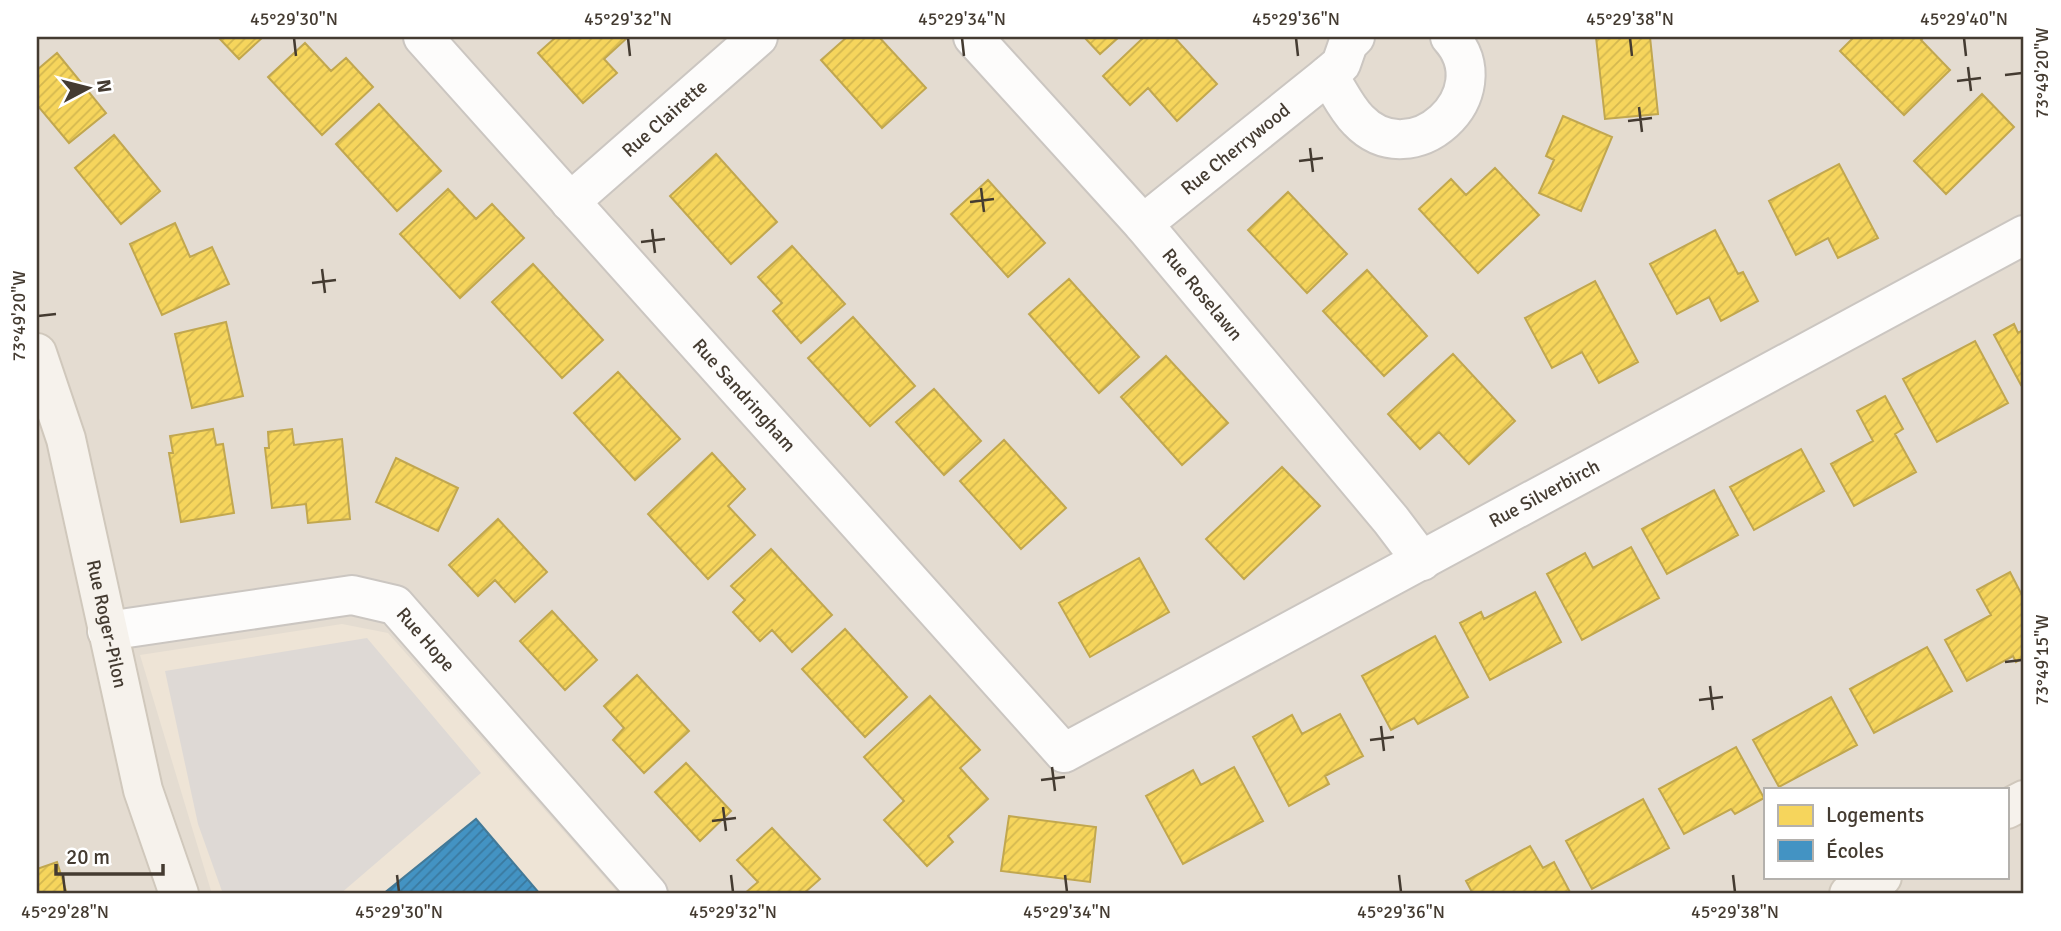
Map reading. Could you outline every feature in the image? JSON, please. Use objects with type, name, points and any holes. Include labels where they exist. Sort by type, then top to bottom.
[{"type":"street","name":"Rue Sandringham","points":[[423,37],[1065,753]]},
{"type":"street","name":"Rue Clairette","points":[[570,202],[758,37]]},
{"type":"street","name":"Rue Roselawn","points":[[973,37],[1143,224],[1391,520],[1422,561]]},
{"type":"street","name":"Rue Cherrywood","points":[[1143,224],[1341,64],[1348,44],[1355,37]]},
{"type":"street","points":[[1328,75],[1358,121],[1374,133],[1394,139],[1413,138],[1433,132],[1448,119],[1460,102],[1464,83],[1464,63],[1456,43],[1450,37]]},
{"type":"street","name":"Rue Silverbirch","points":[[1065,753],[2024,235]]},
{"type":"street","name":"Rue Roger-Pilon","points":[[37,353],[66,439],[143,790],[179,894]]},
{"type":"street","name":"Rue Hope","points":[[107,631],[352,595],[395,605],[648,894]]},
{"type":"street","points":[[2008,809],[2024,800]]},
{"type":"street","points":[[1849,894],[1880,878]]},
{"type":"shaded area","points":[[37,37],[2024,37],[2024,894],[37,894]]},
{"type":"shaded area","points":[[342,624],[388,633],[619,894],[212,894],[140,655]]},
{"type":"shaded area","points":[[367,638],[481,773],[340,894],[223,894],[198,824],[165,671]]},
{"type":"building: Logements","points":[[218,37],[263,37],[239,59]]},
{"type":"building: Logements","points":[[556,37],[628,37],[604,59],[617,73],[583,103],[538,53]]},
{"type":"building: Logements","points":[[847,37],[879,37],[926,88],[882,128],[821,60]]},
{"type":"building: Logements","points":[[1084,37],[1119,37],[1100,54]]},
{"type":"building: Logements","points":[[1144,37],[1174,37],[1217,84],[1177,121],[1148,88],[1130,105],[1103,76]]},
{"type":"building: Logements","points":[[1596,37],[1650,37],[1658,114],[1605,119]]},
{"type":"building: Logements","points":[[1854,37],[1924,37],[1921,40],[1950,70],[1904,115],[1840,51]]},
{"type":"building: Logements","points":[[305,43],[331,71],[346,58],[373,87],[322,135],[268,77]]},
{"type":"building: Logements","points":[[57,53],[106,113],[69,143],[37,105],[37,70]]},
{"type":"building: Logements","points":[[1982,94],[2014,127],[1946,194],[1914,161]]},
{"type":"building: Logements","points":[[379,104],[441,171],[397,211],[336,144]]},
{"type":"building: Logements","points":[[1563,116],[1612,137],[1581,211],[1539,193],[1554,160],[1546,156]]},
{"type":"building: Logements","points":[[114,135],[160,191],[121,224],[75,168]]},
{"type":"building: Logements","points":[[716,154],[777,222],[731,264],[670,196]]},
{"type":"building: Logements","points":[[1839,164],[1878,238],[1838,258],[1828,238],[1796,255],[1769,201]]},
{"type":"building: Logements","points":[[1495,168],[1539,215],[1478,273],[1419,209],[1451,179],[1466,195]]},
{"type":"building: Logements","points":[[988,180],[1045,243],[1008,277],[951,214]]},
{"type":"building: Logements","points":[[448,189],[476,219],[492,204],[524,238],[460,298],[400,234]]},
{"type":"building: Logements","points":[[1288,192],[1347,254],[1307,293],[1248,230]]},
{"type":"building: Logements","points":[[175,223],[190,257],[212,247],[229,284],[162,315],[130,244]]},
{"type":"building: Logements","points":[[1715,230],[1738,274],[1743,272],[1758,301],[1721,321],[1709,297],[1677,314],[1650,264]]},
{"type":"building: Logements","points":[[792,246],[845,304],[801,343],[773,311],[782,303],[758,277]]},
{"type":"building: Logements","points":[[533,264],[603,340],[562,378],[492,302]]},
{"type":"building: Logements","points":[[1367,270],[1427,336],[1384,376],[1323,311]]},
{"type":"building: Logements","points":[[1069,279],[1139,357],[1099,393],[1029,314]]},
{"type":"building: Logements","points":[[1595,281],[1638,362],[1599,383],[1582,352],[1552,368],[1525,318]]},
{"type":"building: Logements","points":[[853,317],[915,386],[870,426],[808,358]]},
{"type":"building: Logements","points":[[226,322],[243,396],[192,408],[175,334]]},
{"type":"building: Logements","points":[[2014,324],[2018,333],[2024,329],[2024,383],[2021,385],[1994,335]]},
{"type":"building: Logements","points":[[1975,341],[2008,403],[1937,442],[1903,379]]},
{"type":"building: Logements","points":[[1453,354],[1515,421],[1469,464],[1439,432],[1420,449],[1388,414]]},
{"type":"building: Logements","points":[[1166,356],[1228,423],[1182,465],[1121,397]]},
{"type":"building: Logements","points":[[618,372],[680,439],[635,480],[574,413]]},
{"type":"building: Logements","points":[[934,389],[981,441],[944,475],[896,422]]},
{"type":"building: Logements","points":[[1885,396],[1903,429],[1895,434],[1916,472],[1854,506],[1831,464],[1873,441],[1857,411]]},
{"type":"building: Logements","points":[[213,429],[216,445],[223,444],[234,513],[181,522],[169,453],[173,453],[170,436]]},
{"type":"building: Logements","points":[[292,429],[294,445],[342,439],[350,519],[308,523],[306,504],[272,508],[265,448],[269,448],[268,432]]},
{"type":"building: Logements","points":[[1004,440],[1066,508],[1021,549],[960,481]]},
{"type":"building: Logements","points":[[1801,449],[1824,491],[1754,530],[1730,487]]},
{"type":"building: Logements","points":[[712,453],[745,489],[728,506],[755,535],[708,579],[648,514]]},
{"type":"building: Logements","points":[[396,458],[458,488],[438,531],[376,502]]},
{"type":"building: Logements","points":[[1282,467],[1320,506],[1244,579],[1206,539]]},
{"type":"building: Logements","points":[[1714,490],[1738,535],[1667,574],[1642,529]]},
{"type":"building: Logements","points":[[498,519],[547,572],[515,602],[495,580],[478,596],[449,565]]},
{"type":"building: Logements","points":[[1631,547],[1659,598],[1582,640],[1547,574],[1585,553],[1593,568]]},
{"type":"building: Logements","points":[[771,549],[832,615],[792,652],[772,630],[760,641],[733,612],[745,600],[731,586]]},
{"type":"building: Logements","points":[[1139,558],[1169,612],[1090,657],[1059,603]]},
{"type":"building: Logements","points":[[2010,572],[2024,599],[2024,657],[2016,662],[2013,656],[1967,681],[1945,640],[1991,615],[1977,590]]},
{"type":"building: Logements","points":[[1535,592],[1561,642],[1490,680],[1460,623],[1481,612],[1484,619]]},
{"type":"building: Logements","points":[[552,611],[597,660],[565,690],[520,641]]},
{"type":"building: Logements","points":[[845,629],[907,697],[865,737],[802,669]]},
{"type":"building: Logements","points":[[1435,636],[1468,697],[1418,724],[1414,718],[1391,730],[1362,676]]},
{"type":"building: Logements","points":[[1927,647],[1952,691],[1874,733],[1850,689]]},
{"type":"building: Logements","points":[[637,675],[689,731],[644,773],[613,740],[624,728],[604,706]]},
{"type":"building: Logements","points":[[930,696],[980,750],[960,768],[988,799],[948,836],[953,842],[927,866],[884,820],[904,801],[864,757]]},
{"type":"building: Logements","points":[[1831,697],[1857,745],[1779,787],[1753,740]]},
{"type":"building: Logements","points":[[1340,714],[1363,756],[1325,776],[1329,784],[1289,806],[1253,737],[1292,715],[1302,734]]},
{"type":"building: Logements","points":[[1736,747],[1764,798],[1735,814],[1731,809],[1684,834],[1659,789]]},
{"type":"building: Logements","points":[[686,763],[731,811],[700,841],[655,792]]},
{"type":"building: Logements","points":[[1234,767],[1263,821],[1183,864],[1146,796],[1193,770],[1201,785]]},
{"type":"building: Logements","points":[[1643,799],[1669,848],[1592,889],[1566,841]]},
{"type":"building: Logements","points":[[1009,816],[1096,827],[1090,882],[1001,871]]},
{"type":"building: Logements","points":[[772,828],[820,879],[803,894],[744,894],[758,882],[737,860]]},
{"type":"building: Logements","points":[[1530,846],[1543,868],[1554,862],[1571,894],[1473,894],[1466,881]]},
{"type":"building: Logements","points":[[57,862],[67,894],[37,894],[37,869]]},
{"type":"building: Écoles","points":[[476,819],[540,894],[383,894]]}]
